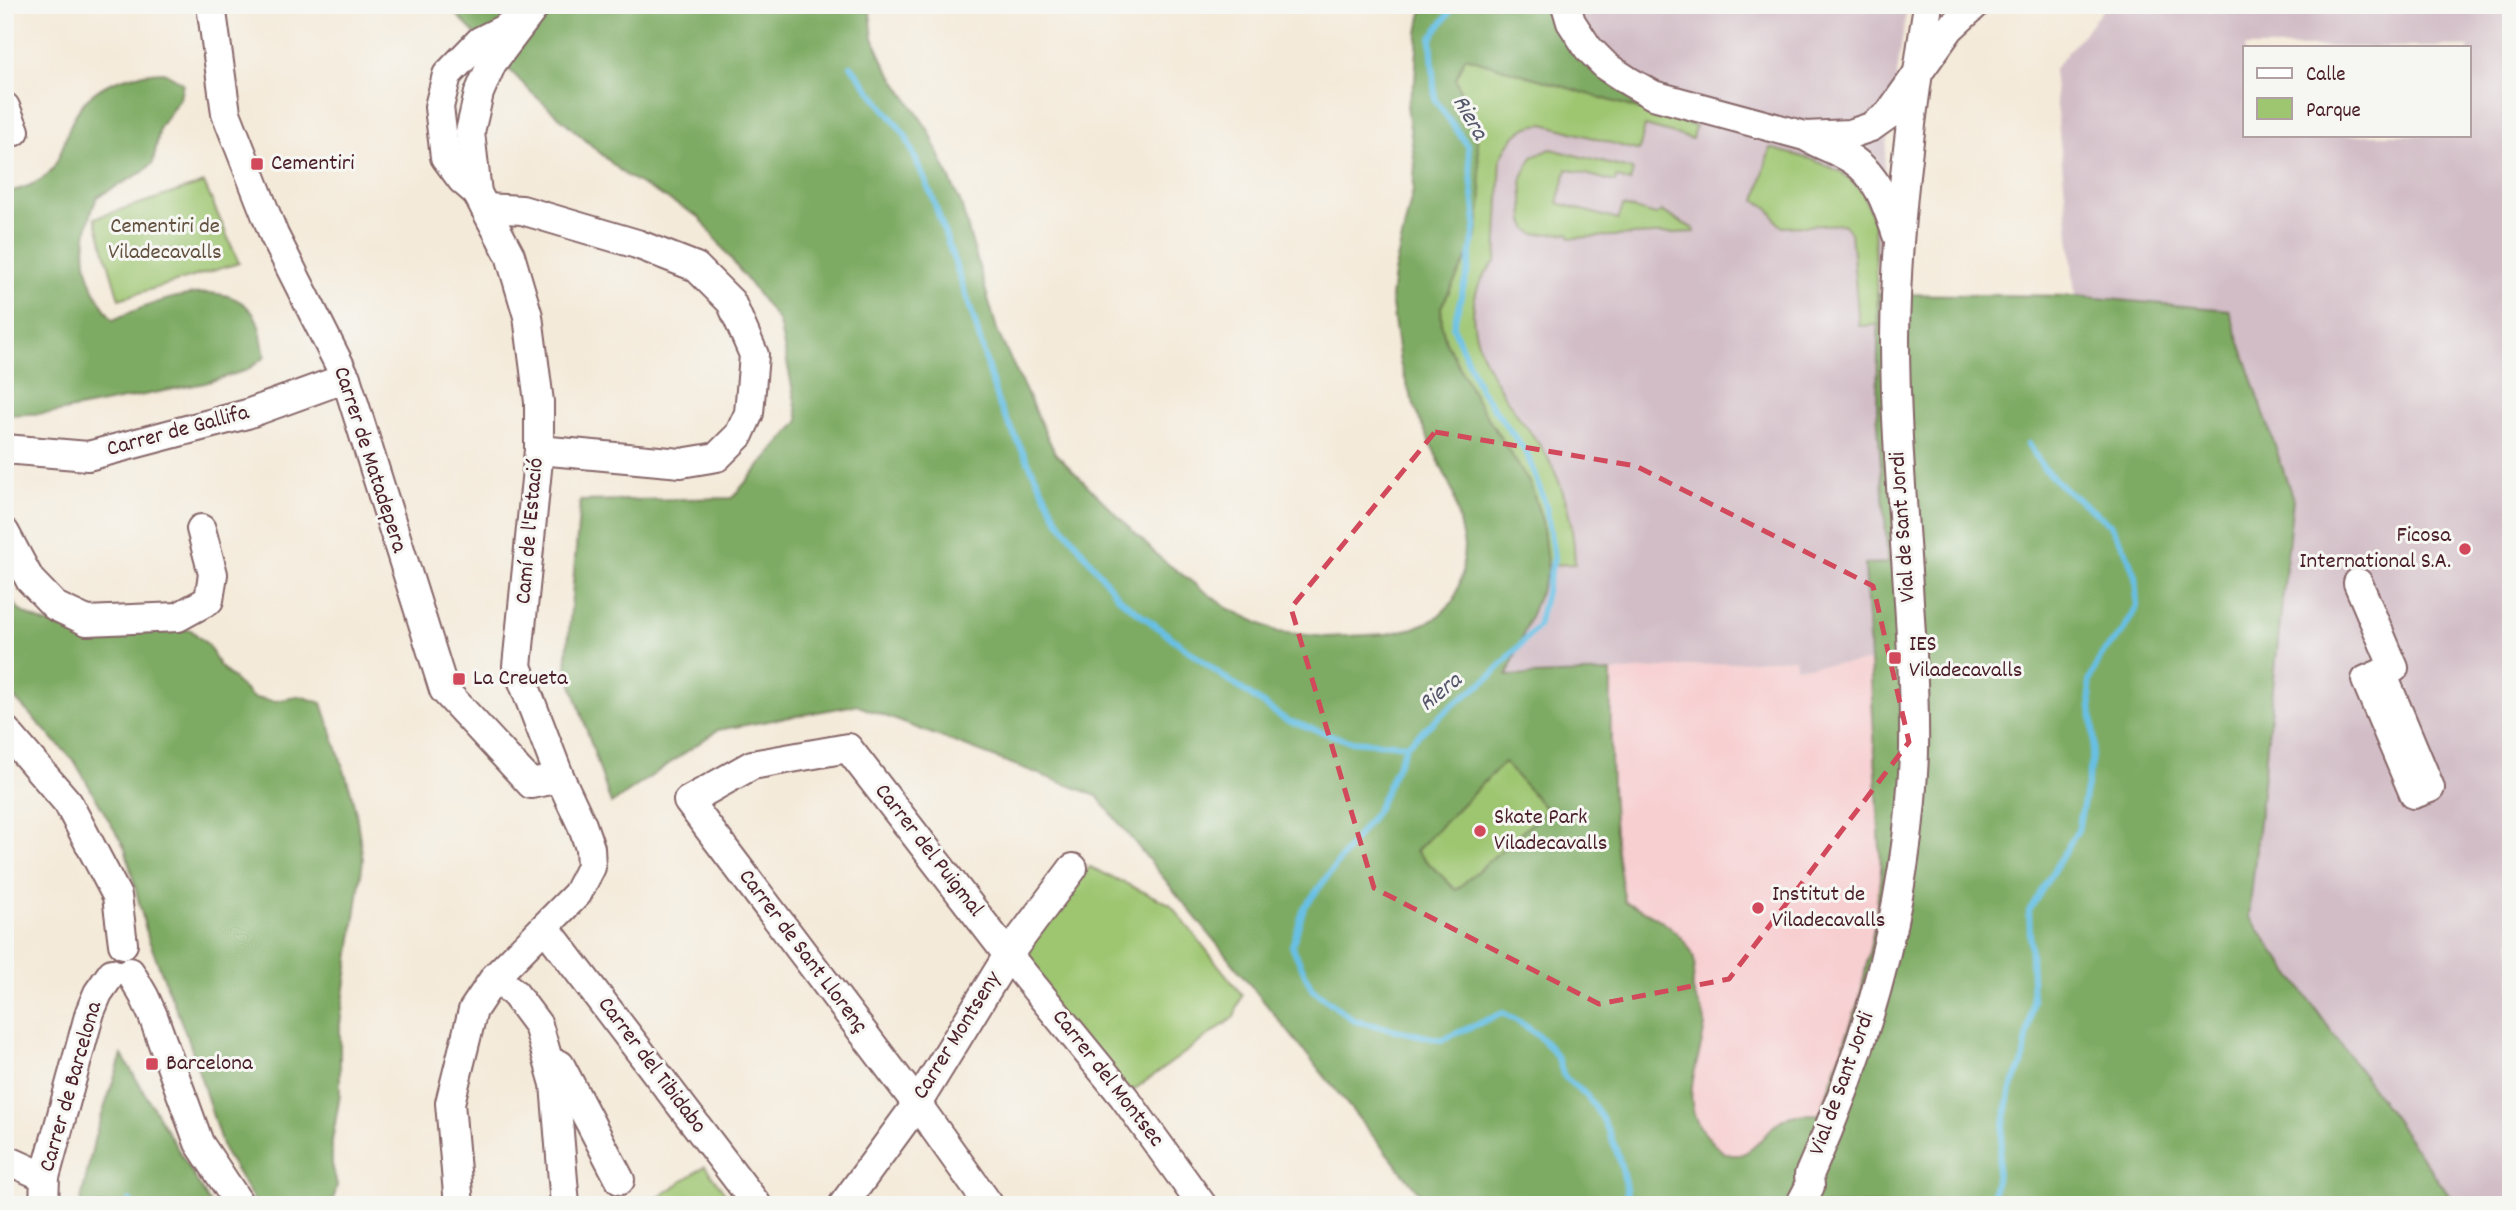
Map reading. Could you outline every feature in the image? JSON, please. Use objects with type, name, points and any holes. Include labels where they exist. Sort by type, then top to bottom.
[{"type":"street","name":"Carrer de Matadepera","points":[[211,5],[226,113],[274,235],[345,378],[444,690],[531,784],[560,778]]},
{"type":"street","name":"Camí de l'Estació","points":[[536,5],[492,64],[479,93],[470,132],[481,200],[510,256],[528,316],[539,402],[539,450],[517,666],[590,848],[591,867],[577,894],[545,927]]},
{"type":"street","points":[[1566,5],[1572,22],[1588,48],[1607,66],[1641,89],[1653,95],[1805,136],[1865,170],[1881,192],[1899,240]]},
{"type":"street","name":"Vial de Sant Jordi","points":[[1800,1205],[1810,1186],[1809,1175],[1854,1066],[1888,953],[1903,863],[1913,773],[1913,684],[1897,419],[1895,340],[1899,240],[1928,5]]},
{"type":"street","points":[[1805,136],[1830,136],[1871,127],[1888,115],[1950,27],[1975,5]]},
{"type":"street","points":[[481,200],[637,244],[696,267],[731,302],[754,355],[749,413],[739,435],[717,457],[681,463],[539,450]]},
{"type":"street","name":"Carrer de Gallifa","points":[[5,449],[88,456],[247,414],[345,378]]},
{"type":"street","points":[[5,533],[30,580],[55,606],[87,621],[178,617],[209,600],[213,574],[201,529]]},
{"type":"street","points":[[2358,583],[2394,668],[2382,673]]},
{"type":"street","points":[[5,730],[68,803],[117,896],[123,944],[111,947],[105,954],[104,963],[121,973],[149,1006],[199,1143],[240,1205]]},
{"type":"street","name":"Carrer del Puigmal","points":[[688,801],[752,765],[848,748],[1008,955]]},
{"type":"street","name":"Carrer de Sant Llorenç","points":[[688,801],[917,1104],[989,1205]]},
{"type":"street","name":"Carrer Montseny","points":[[843,1205],[917,1104],[1008,955],[1073,868]]},
{"type":"street","points":[[459,1205],[450,1103],[473,1010],[495,977],[545,927]]},
{"type":"street","name":"Carrer del Tibidabo","points":[[545,927],[757,1205]]},
{"type":"street","name":"Carrer del Montsec","points":[[1008,955],[1124,1097],[1202,1205]]},
{"type":"street","name":"Carrer de Barcelona","points":[[44,1205],[45,1177],[90,1012],[98,993],[121,973]]},
{"type":"street","points":[[495,977],[515,994],[538,1025],[555,1084],[565,1205]]},
{"type":"street","points":[[549,1062],[560,1065],[620,1180]]},
{"type":"street","points":[[5,1159],[45,1177]]},
{"type":"street","points":[[1776,1205],[1789,1196],[1801,1179],[1809,1175]]},
{"type":"highlighted area","points":[[1435,432],[1636,466],[1873,586],[1909,742],[1729,979],[1599,1004],[1374,888],[1291,608]]},
{"type":"shaded area","points":[[1552,5],[1907,5],[1885,156],[1876,270],[1879,294],[1877,409],[1888,563],[1865,564],[1870,662],[1796,667],[1795,658],[1611,672],[1507,676],[1548,571],[1530,484],[1477,401],[1456,78],[1686,122],[1635,101],[1593,72],[1556,23]]},
{"type":"shaded area","points":[[2107,5],[2511,5],[2511,1205],[2456,1205],[2249,916],[2293,499],[2229,310],[2075,296],[2053,70]]},
{"type":"shaded area","name":"Institut de Viladecavalls","points":[[1795,658],[1796,667],[1870,662],[1881,870],[1875,923],[1860,997],[1819,1115],[1793,1115],[1748,1152],[1730,1155],[1722,1152],[1699,1129],[1690,1097],[1702,1007],[1693,991],[1696,962],[1653,914],[1625,902],[1616,857],[1610,745],[1611,672]]},
{"type":"green space","points":[[435,5],[875,5],[870,13],[873,38],[885,65],[929,131],[961,204],[998,333],[1055,453],[1160,558],[1227,608],[1278,632],[1327,637],[1386,634],[1414,628],[1435,619],[1454,601],[1462,575],[1464,546],[1453,492],[1418,416],[1400,363],[1391,298],[1413,190],[1415,165],[1407,105],[1415,81],[1423,5],[1552,5],[1556,23],[1593,72],[1635,101],[1695,126],[1465,57],[1456,79],[1477,139],[1482,200],[1476,241],[1441,307],[1446,342],[1477,401],[1530,484],[1542,521],[1548,571],[1507,676],[1611,672],[1614,816],[1625,902],[1669,926],[1692,954],[1695,964],[1693,990],[1704,1015],[1705,1025],[1692,1085],[1694,1113],[1700,1127],[1716,1145],[1723,1152],[1732,1155],[1747,1152],[1787,1117],[1820,1114],[1860,997],[1875,923],[1881,870],[1865,564],[1888,563],[1877,409],[1879,294],[2075,296],[2229,310],[2293,499],[2249,916],[2456,1205],[1429,1205],[1097,796],[856,705],[718,730],[611,804],[566,667],[580,501],[732,498],[799,421],[779,322],[699,217],[625,175],[531,92],[454,12]],"holes":[[[1504,762],[1547,810],[1456,890],[1416,851]]]},
{"type":"green space","points":[[1465,57],[1695,126],[1692,139],[1645,126],[1639,151],[1544,124],[1536,125],[1518,134],[1501,158],[1496,261],[1481,280],[1474,300],[1474,321],[1486,363],[1543,450],[1561,485],[1571,523],[1575,564],[1547,565],[1542,521],[1530,484],[1477,401],[1446,342],[1442,327],[1441,307],[1452,285],[1477,139],[1456,78]]},
{"type":"green space","points":[[164,72],[183,83],[180,98],[160,127],[153,163],[143,172],[97,197],[91,214],[85,245],[94,290],[113,320],[164,300],[183,296],[203,293],[238,300],[251,311],[257,321],[265,357],[247,370],[205,383],[53,413],[5,415],[5,193],[34,184],[49,173],[59,158],[76,114],[95,92],[120,79]]},
{"type":"green space","points":[[1770,148],[1814,160],[1841,172],[1862,191],[1874,223],[1878,325],[1859,326],[1851,232],[1843,224],[1783,227],[1768,208],[1756,201]]},
{"type":"green space","points":[[1551,149],[1633,170],[1630,182],[1616,177],[1615,182],[1567,169],[1558,203],[1618,220],[1623,206],[1656,215],[1661,211],[1695,232],[1570,238],[1569,233],[1535,234],[1528,230],[1524,221],[1522,177],[1532,157]]},
{"type":"green space","name":"Cementiri de Viladecavalls","points":[[204,183],[239,263],[119,299],[95,218]]},
{"type":"green space","points":[[5,590],[20,611],[64,629],[191,630],[208,645],[219,665],[253,698],[276,701],[300,696],[322,703],[350,788],[363,860],[340,1024],[340,1095],[332,1141],[332,1164],[337,1185],[332,1205],[257,1205],[224,1151],[190,1044],[148,938],[125,848],[75,762],[5,688]]},
{"type":"green space","name":"Skate Park Viladecavalls","points":[[1505,761],[1547,810],[1456,890],[1416,851]]},
{"type":"green space","points":[[1090,867],[1170,904],[1242,995],[1234,1017],[1124,1097],[1008,955]]},
{"type":"green space","points":[[122,1055],[211,1205],[80,1205],[95,1136]]},
{"type":"green space","points":[[705,1166],[734,1205],[647,1205]]},
{"type":"waterway","name":"Riera","points":[[1455,5],[1431,38],[1435,100],[1468,146],[1476,223],[1468,270],[1453,327],[1480,389],[1527,454],[1546,506],[1554,558],[1538,626],[1490,677],[1450,707],[1407,745],[1377,810],[1304,908],[1292,946],[1312,989],[1355,1021],[1441,1040],[1503,1013],[1533,1032],[1552,1050],[1565,1077],[1586,1095],[1602,1119],[1620,1161],[1628,1205]]},
{"type":"waterway","points":[[851,66],[905,135],[932,196],[973,316],[998,403],[1058,520],[1119,598],[1286,720],[1349,741],[1407,745]]},
{"type":"waterway","points":[[1992,1205],[2005,1118],[2011,1089],[2023,1062],[2033,1001],[2029,911],[2078,830],[2094,741],[2089,682],[2102,654],[2122,633],[2137,606],[2135,576],[2125,549],[2110,524],[2044,469],[2028,444]]},
{"type":"waterway","points":[[130,1201],[131,1205]]},
{"type":"place","name":"Cementiri","points":[[257,164]]},
{"type":"place","name":"Ficosa International S.A.","points":[[2465,549]]},
{"type":"place","name":"IES Viladecavalls","points":[[1895,658]]},
{"type":"place","name":"La Creueta","points":[[459,679]]},
{"type":"place","name":"Skate Park Viladecavalls","points":[[1480,831]]},
{"type":"place","name":"Institut de Viladecavalls","points":[[1758,908]]},
{"type":"place","name":"Barcelona","points":[[152,1064]]}]
